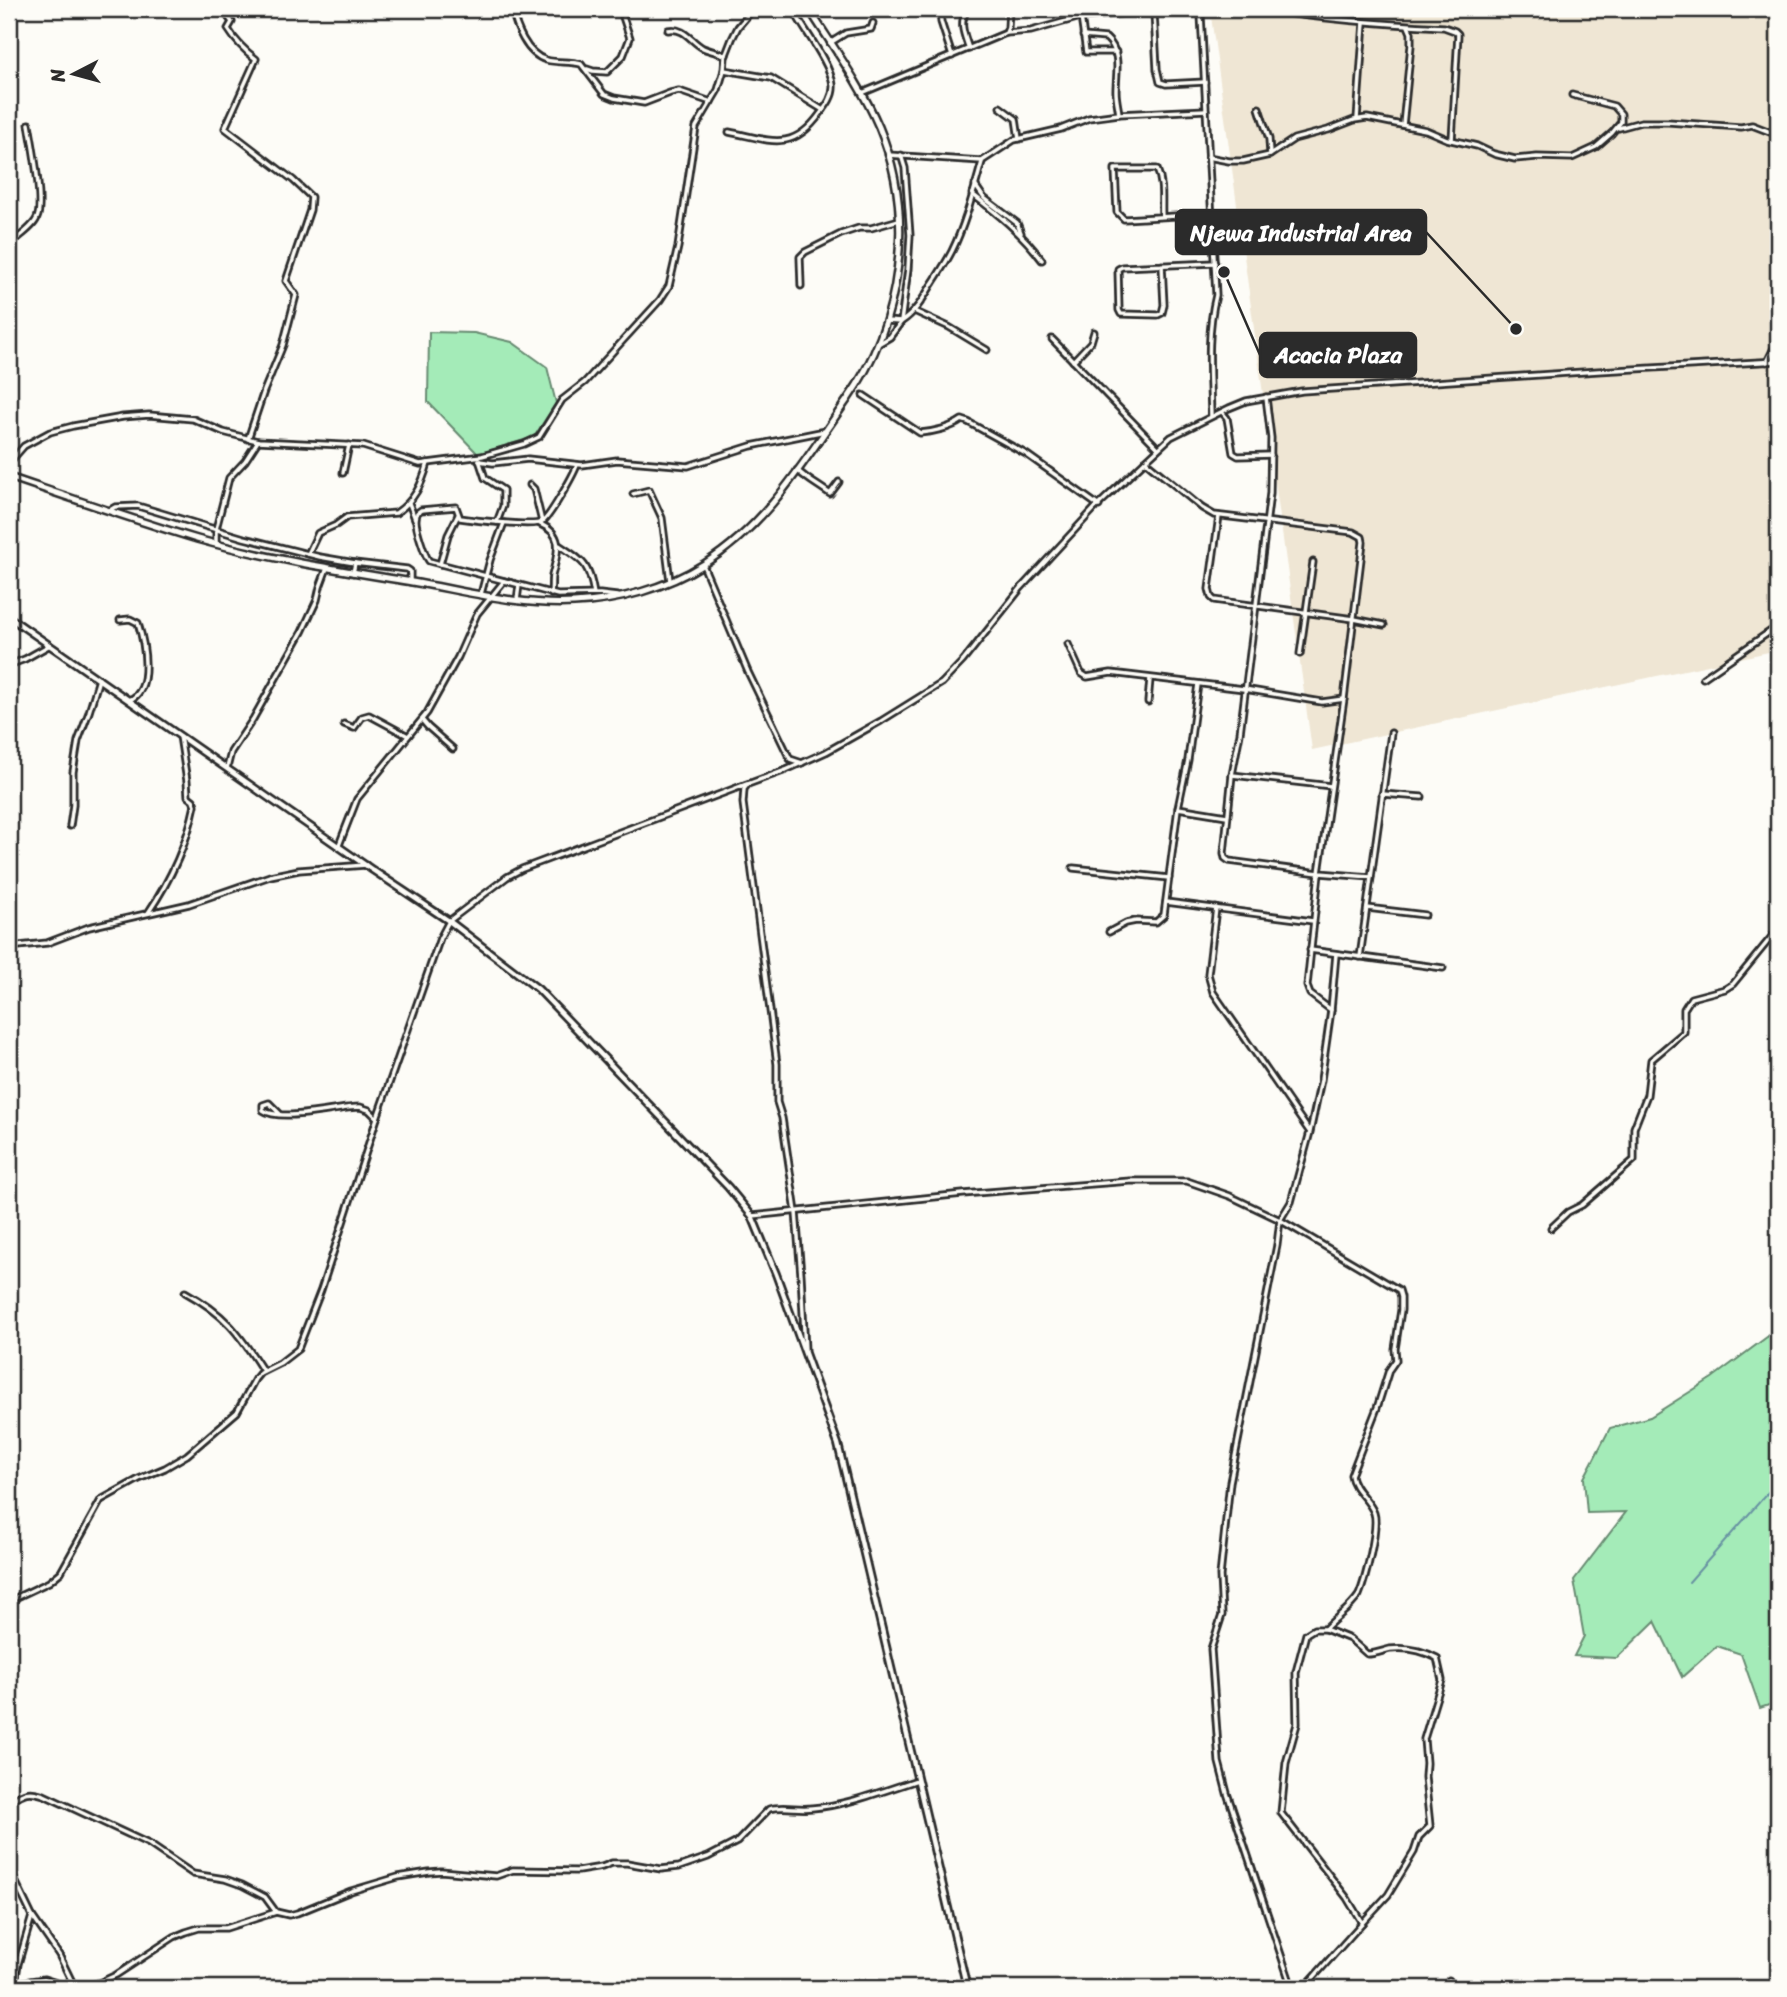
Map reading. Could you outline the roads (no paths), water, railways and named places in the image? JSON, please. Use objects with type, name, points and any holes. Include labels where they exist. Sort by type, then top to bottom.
[{"type":"main road","points":[[9,477],[216,543],[353,573],[517,600],[565,604],[621,597],[670,581],[703,565],[748,531],[783,491],[859,382],[887,321],[898,259],[899,220],[896,189],[888,155],[880,128],[862,93],[809,9]]},
{"type":"street","points":[[222,9],[232,22],[228,29],[233,37],[256,59],[225,128],[311,197],[310,210],[286,281],[296,295],[283,345],[248,439]]},
{"type":"street","points":[[512,9],[521,34],[539,57],[575,62],[593,72],[607,72],[623,55],[630,37],[623,18]]},
{"type":"street","points":[[9,463],[24,446],[50,432],[134,416],[168,415],[194,419],[223,432],[258,441],[363,446],[420,464],[479,459],[539,437],[562,400],[585,382],[668,289],[678,247],[696,127],[718,90],[726,55],[738,27],[753,9]]},
{"type":"street","points":[[940,9],[951,56]]},
{"type":"street","points":[[968,9],[962,23],[969,49]]},
{"type":"street","points":[[1006,33],[1009,9]]},
{"type":"street","points":[[1203,9],[1201,15],[1210,215],[1216,295],[1210,318],[1208,347],[1212,416]]},
{"type":"street","points":[[1259,9],[1288,15],[1451,28],[1458,34],[1452,140]]},
{"type":"street","points":[[862,93],[1006,33],[1031,31],[1081,17],[1128,13]]},
{"type":"street","points":[[1154,13],[1160,82],[1170,85],[1205,82]]},
{"type":"street","points":[[1081,17],[1084,49],[1088,53],[1116,52]]},
{"type":"street","points":[[729,132],[774,141],[791,139],[807,129],[823,110],[832,92],[832,82],[798,18]]},
{"type":"street","points":[[1357,119],[1364,22]]},
{"type":"street","points":[[831,43],[846,33],[871,29],[873,23]]},
{"type":"street","points":[[1404,125],[1411,45],[1408,26]]},
{"type":"street","points":[[668,30],[685,32],[694,43],[726,55]]},
{"type":"street","points":[[1083,36],[1106,38],[1116,52],[1119,114]]},
{"type":"street","points":[[585,68],[604,94],[610,97],[644,103],[679,91],[711,102]]},
{"type":"street","points":[[724,70],[771,78],[823,110]]},
{"type":"street","points":[[1208,157],[1243,161],[1270,155],[1294,139],[1367,118],[1426,130],[1516,159],[1572,158],[1596,147],[1617,129],[1621,122],[1621,114],[1614,106],[1572,95]]},
{"type":"street","points":[[1000,107],[1016,119],[1019,139]]},
{"type":"street","points":[[1259,108],[1269,139],[1270,155]]},
{"type":"street","points":[[888,155],[982,162],[1019,139],[1061,129],[1089,118],[1206,110]]},
{"type":"street","points":[[1617,129],[1641,122],[1741,127],[1752,125],[1778,135]]},
{"type":"street","points":[[9,244],[30,227],[38,216],[37,179],[29,124]]},
{"type":"street","points":[[901,155],[905,168],[910,235],[901,322]]},
{"type":"street","points":[[878,345],[890,337],[914,311],[953,250],[982,162]]},
{"type":"street","points":[[1162,217],[1161,178],[1157,169],[1115,169],[1117,212],[1124,219],[1210,215]]},
{"type":"street","points":[[975,185],[984,198],[1017,223],[1021,234]]},
{"type":"street","points":[[972,194],[1021,234],[1042,260]]},
{"type":"street","points":[[801,286],[800,257],[804,252],[841,234],[899,220]]},
{"type":"street","points":[[1162,265],[1162,313],[1121,314],[1118,269],[1122,267],[1162,265],[1214,263]]},
{"type":"street","points":[[914,311],[949,327],[988,350]]},
{"type":"street","points":[[887,321],[901,322]]},
{"type":"street","points":[[1073,360],[1091,342],[1094,332]]},
{"type":"street","points":[[1052,339],[1158,448]]},
{"type":"street","points":[[1767,362],[1778,345]]},
{"type":"street","points":[[9,1601],[61,1572],[101,1500],[185,1456],[233,1416],[262,1371],[295,1353],[301,1344],[329,1267],[425,977],[449,921],[507,877],[802,763],[858,735],[942,683],[964,660],[1021,588],[1158,448],[1212,416],[1246,401],[1302,391],[1340,388],[1778,361]]},
{"type":"street","points":[[863,395],[919,433],[937,431],[962,420],[968,422],[1026,454],[1099,506]]},
{"type":"street","points":[[1266,397],[1271,438],[1270,493],[1240,733],[1232,775],[1225,858],[1319,873],[1371,877]]},
{"type":"street","points":[[1222,412],[1227,418],[1233,453],[1238,456],[1271,455]]},
{"type":"street","points":[[479,459],[493,463],[533,459],[577,465],[617,460],[688,466],[751,446],[825,431]]},
{"type":"street","points":[[216,543],[216,529],[229,478],[245,461],[258,441]]},
{"type":"street","points":[[344,473],[349,445]]},
{"type":"street","points":[[479,459],[485,478],[503,490],[503,506],[497,522]]},
{"type":"street","points":[[1145,461],[1202,509],[1219,516],[1353,533],[1362,537],[1307,986],[1310,994],[1331,1010]]},
{"type":"street","points":[[309,554],[318,533],[347,517],[396,513],[409,503],[421,485],[428,463]]},
{"type":"street","points":[[540,523],[554,507],[577,465]]},
{"type":"street","points":[[797,470],[809,482],[830,494],[839,482]]},
{"type":"street","points":[[530,485],[534,489],[540,523]]},
{"type":"street","points":[[633,494],[649,490],[662,518],[670,581]]},
{"type":"street","points":[[409,503],[427,560],[551,594],[607,594],[621,597]]},
{"type":"street","points":[[110,511],[115,507],[138,506],[244,538],[309,554],[407,569],[410,571],[410,582]]},
{"type":"street","points":[[416,521],[421,510],[450,506],[456,507],[460,518],[504,523],[540,523],[555,534],[557,544],[551,594]]},
{"type":"street","points":[[440,564],[448,535],[458,515]]},
{"type":"street","points":[[1219,516],[1210,576],[1209,594],[1214,600],[1384,625]]},
{"type":"street","points":[[481,594],[504,523]]},
{"type":"street","points":[[557,544],[588,568],[594,594]]},
{"type":"street","points":[[1300,654],[1313,562]]},
{"type":"street","points":[[353,573],[355,563]]},
{"type":"street","points":[[703,565],[748,672],[790,759],[786,770]]},
{"type":"street","points":[[227,768],[231,752],[253,719],[302,632],[317,600],[327,568]]},
{"type":"street","points":[[339,845],[352,807],[361,792],[422,720],[440,692],[477,614],[504,581]]},
{"type":"street","points":[[517,600],[519,585]]},
{"type":"street","points":[[9,617],[449,921],[553,1003],[752,1216],[838,1444],[967,1988]]},
{"type":"street","points":[[120,621],[133,619],[138,623],[145,656],[142,687],[136,697],[129,699]]},
{"type":"street","points":[[1703,678],[1778,626]]},
{"type":"street","points":[[1068,644],[1081,673],[1087,677],[1111,673],[1244,689],[1322,702],[1344,699]]},
{"type":"street","points":[[9,665],[50,645]]},
{"type":"street","points":[[70,826],[78,741],[99,678]]},
{"type":"street","points":[[1148,702],[1150,679]]},
{"type":"street","points":[[1109,932],[1126,923],[1151,923],[1161,920],[1164,915],[1198,684]]},
{"type":"street","points":[[344,724],[354,728],[362,717],[369,715],[408,736]]},
{"type":"street","points":[[422,720],[453,749]]},
{"type":"street","points":[[1360,957],[1391,733]]},
{"type":"street","points":[[147,915],[174,870],[195,805],[188,796],[180,735]]},
{"type":"street","points":[[790,759],[802,763]]},
{"type":"street","points":[[1232,775],[1331,786]]},
{"type":"street","points":[[748,784],[742,795],[776,1051],[777,1102],[782,1118],[796,1212],[805,1356]]},
{"type":"street","points":[[1382,794],[1422,797]]},
{"type":"street","points":[[1178,808],[1227,816]]},
{"type":"street","points":[[9,947],[47,943],[89,927],[189,904],[270,876],[299,870],[366,865]]},
{"type":"street","points":[[1073,868],[1169,878]]},
{"type":"street","points":[[1166,902],[1314,921]]},
{"type":"street","points":[[1216,908],[1208,974],[1213,992],[1310,1132]]},
{"type":"street","points":[[1367,908],[1425,915]]},
{"type":"street","points":[[1551,1228],[1634,1160],[1634,1128],[1647,1095],[1650,1063],[1656,1054],[1684,1032],[1684,1009],[1688,1000],[1695,995],[1725,989],[1733,984],[1778,929]]},
{"type":"street","points":[[1310,950],[1443,968]]},
{"type":"street","points":[[1292,1988],[1219,1762],[1211,1649],[1222,1615],[1220,1576],[1230,1482],[1275,1258],[1280,1220],[1291,1202],[1321,1080],[1336,954]]},
{"type":"street","points":[[280,1114],[269,1103],[263,1105],[263,1110],[268,1113],[280,1114],[298,1115],[360,1107],[369,1110],[377,1118]]},
{"type":"street","points":[[752,1216],[963,1194],[1130,1181],[1187,1181],[1230,1196],[1280,1220],[1399,1290],[1400,1325],[1395,1349],[1396,1360],[1389,1370],[1351,1475],[1353,1483],[1375,1515],[1374,1539],[1359,1595],[1325,1629]]},
{"type":"street","points":[[185,1292],[229,1322],[262,1371]]},
{"type":"street","points":[[1304,1988],[1388,1895],[1414,1852],[1419,1837],[1430,1826],[1424,1736],[1429,1728],[1442,1680],[1435,1657],[1415,1649],[1367,1654],[1353,1641],[1325,1629],[1314,1629],[1306,1634],[1298,1661],[1297,1724],[1286,1763],[1281,1812],[1347,1898],[1362,1923]]},
{"type":"street","points":[[81,1988],[116,1975],[186,1932],[199,1928],[226,1928],[276,1912],[289,1915],[297,1913],[351,1891],[398,1877],[441,1871],[496,1876],[513,1870],[578,1871],[620,1863],[661,1869],[679,1867],[708,1857],[737,1842],[769,1810],[776,1807],[809,1809],[827,1806],[917,1780]]},
{"type":"street","points":[[9,1802],[26,1792],[44,1795],[149,1844],[193,1874],[225,1880],[258,1893],[265,1897],[276,1912]]},
{"type":"street","points":[[9,1868],[33,1916],[60,1955],[74,1988]]},
{"type":"street","points":[[15,1983],[33,1916]]},
{"type":"street","points":[[9,1984],[44,1979],[74,1988]]},
{"type":"street","points":[[1447,1988],[1449,1980]]},
{"type":"street","points":[[25,1988],[33,1981]]},
{"type":"waterway","points":[[1689,1582],[1778,1481]]},
{"type":"place","name":"Acacia Plaza","points":[[1224,272]]},
{"type":"place","name":"Njewa Industrial Area","points":[[1516,329]]}]
